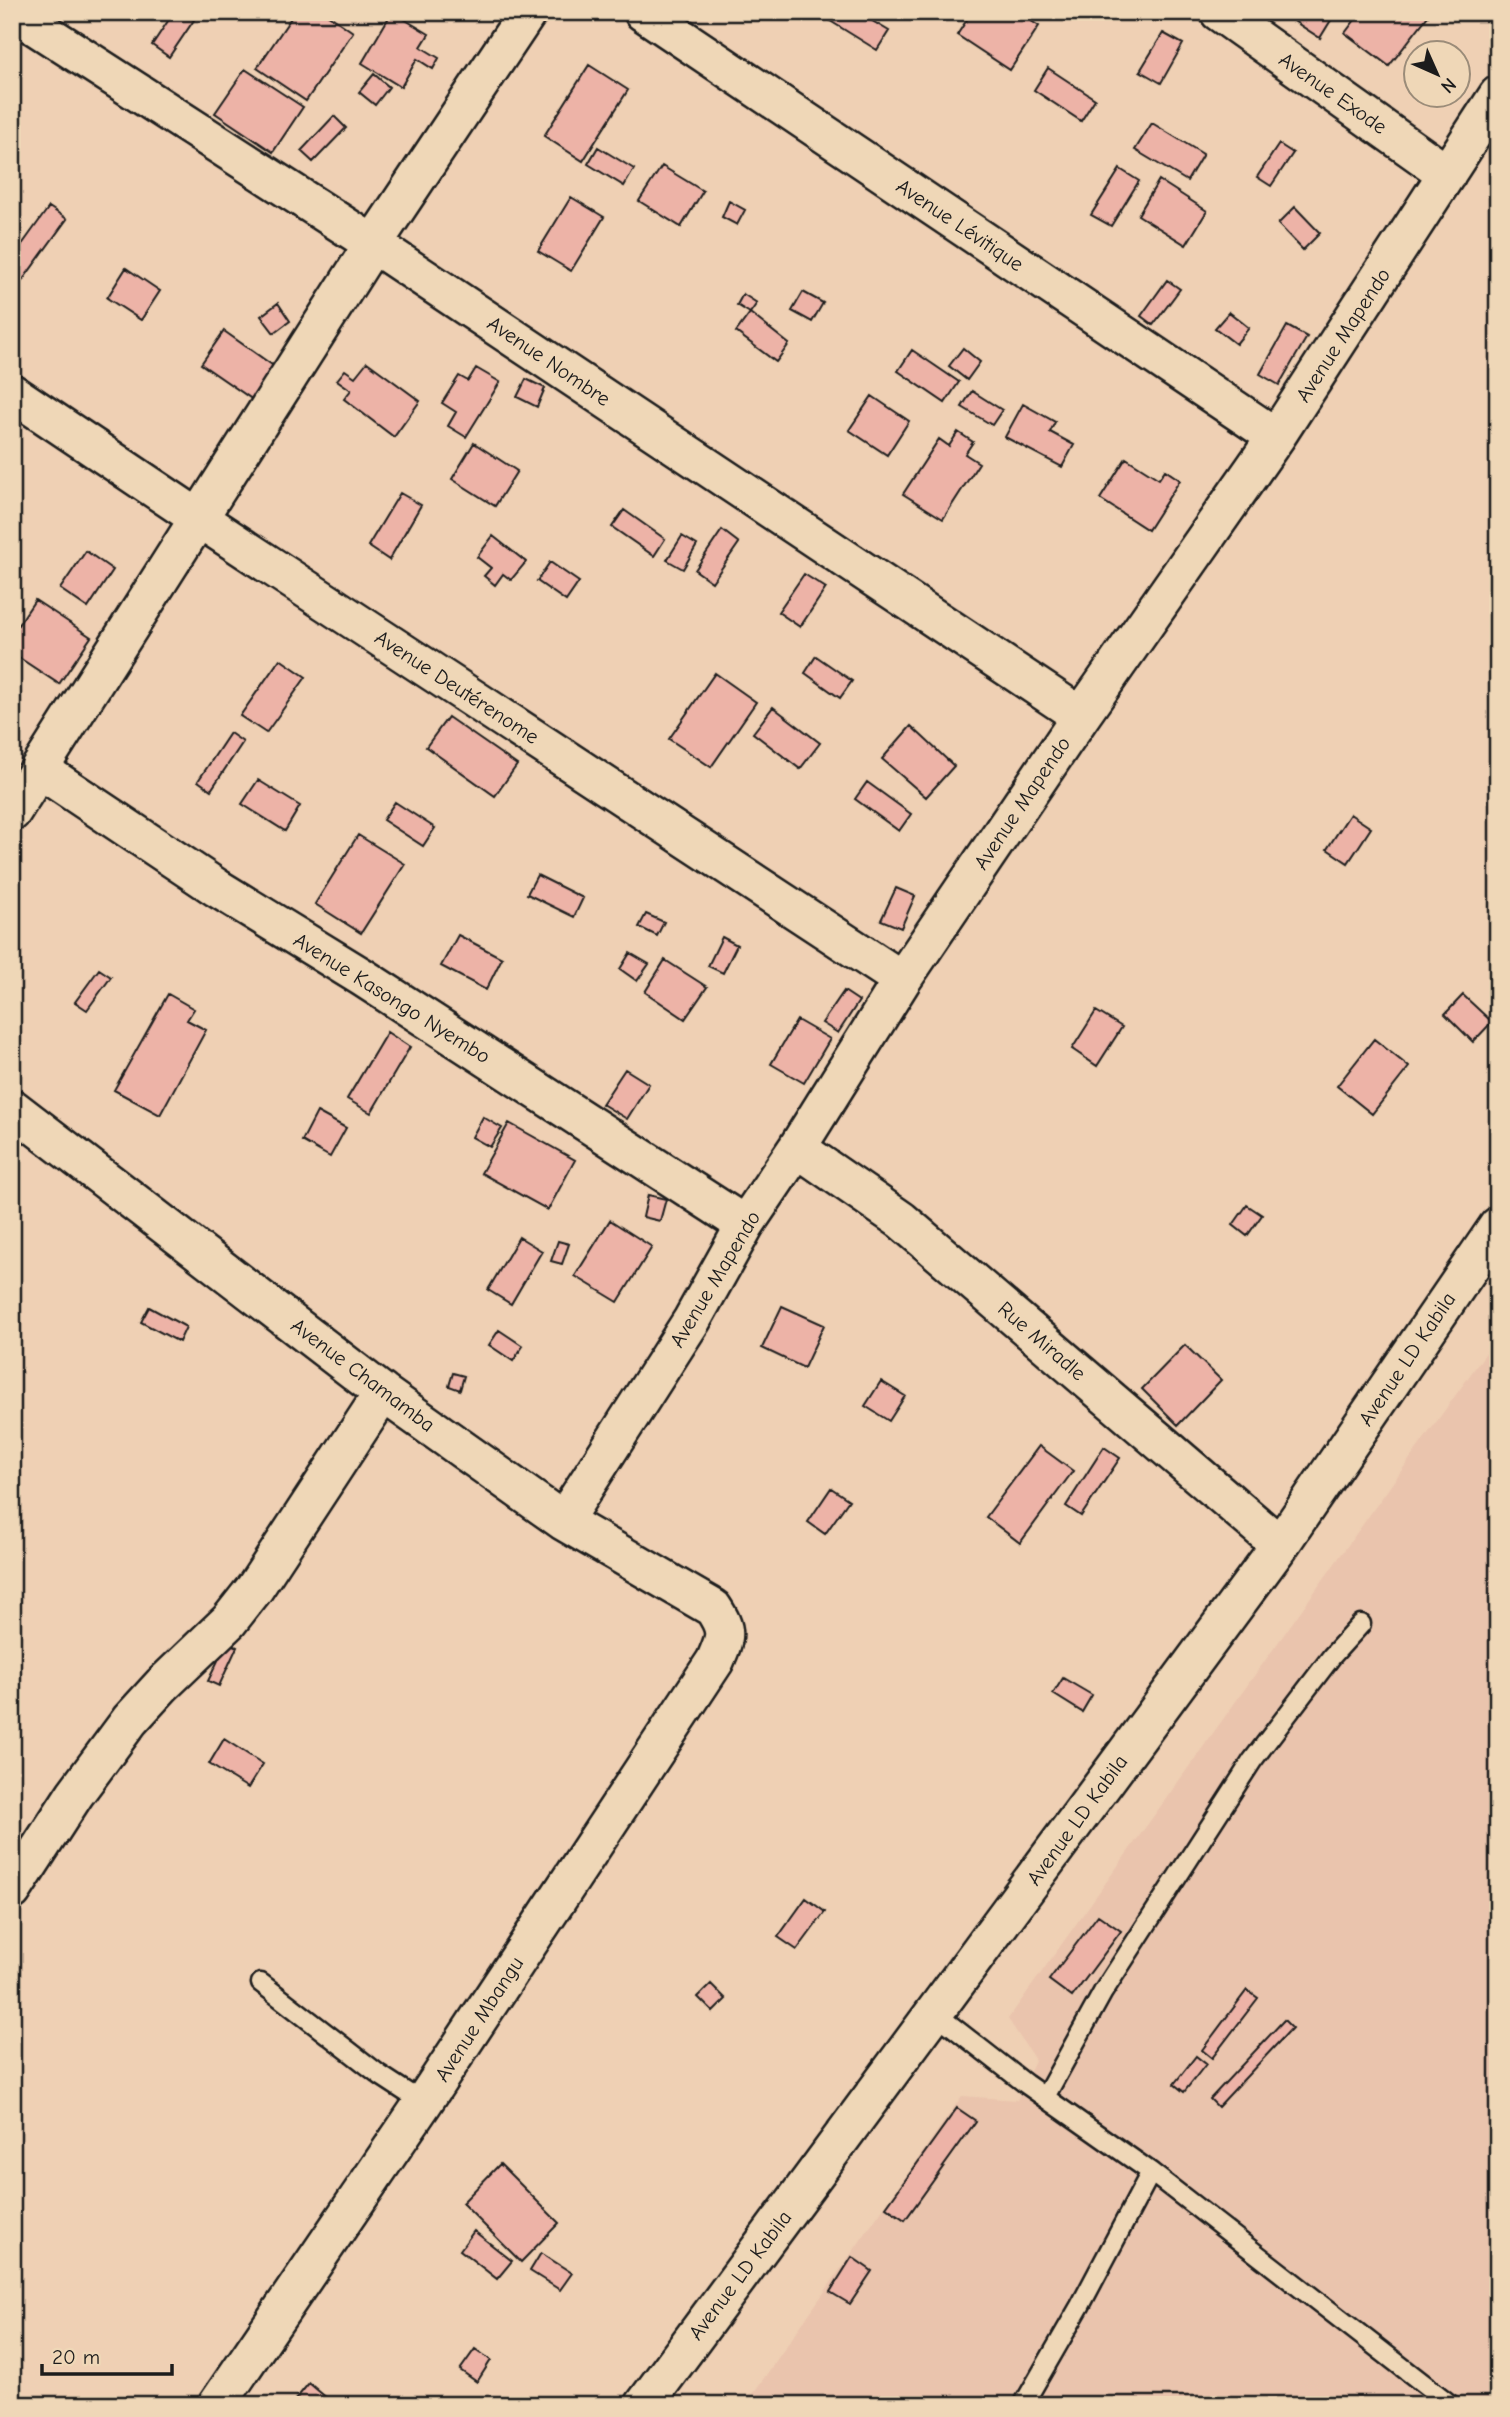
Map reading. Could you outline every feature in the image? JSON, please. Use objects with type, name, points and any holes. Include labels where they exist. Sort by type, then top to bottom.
[{"type":"street","name":"Avenue Nombre","points":[[13,12],[373,244],[1081,716]]},
{"type":"street","points":[[14,805],[373,244],[527,12]]},
{"type":"street","name":"Avenue Lévitique","points":[[643,12],[1276,438]]},
{"type":"street","name":"Avenue Exode","points":[[1219,12],[1447,174]]},
{"type":"street","name":"Avenue Mapendo","points":[[563,1521],[692,1320],[745,1226],[902,980],[1081,716],[1276,438],[1498,95]]},
{"type":"street","name":"Avenue Deutérenome","points":[[12,393],[902,980]]},
{"type":"street","name":"Avenue Kasongo Nyembo","points":[[39,769],[217,888],[362,977],[745,1226]]},
{"type":"street","name":"Avenue Chamamba","points":[[16,1118],[383,1393],[563,1521],[713,1608],[723,1625]]},
{"type":"street","name":"Rue Miradle","points":[[797,1148],[901,1220],[1280,1545]]},
{"type":"street","name":"Avenue LD Kabila","points":[[644,2405],[1280,1545],[1498,1226]]},
{"type":"street","points":[[12,1891],[75,1794],[130,1720],[162,1685],[229,1621],[255,1588],[383,1393]]},
{"type":"street","name":"Avenue Mbangu","points":[[217,2405],[423,2104],[715,1661],[724,1642],[723,1625]]},
{"type":"lane","points":[[1045,2097],[1103,1992],[1252,1761],[1332,1656],[1361,1624]]},
{"type":"lane","points":[[261,1983],[380,2075],[423,2104]]},
{"type":"lane","points":[[935,2013],[1045,2097],[1151,2172],[1451,2405]]},
{"type":"lane","points":[[1023,2405],[1080,2306],[1151,2172]]},
{"type":"shaded area","points":[[1498,1336],[1498,2405],[745,2405],[962,2096],[1017,2100],[1035,2060],[1008,2019]]},
{"type":"building","points":[[174,12],[182,12],[194,20],[169,57],[152,45]]},
{"type":"building","points":[[295,12],[324,12],[353,32],[306,101],[257,68]]},
{"type":"building","points":[[392,12],[429,34],[421,47],[439,58],[433,69],[417,59],[401,87],[362,63]]},
{"type":"building","points":[[831,12],[857,12],[889,31],[877,50],[827,19]]},
{"type":"building","points":[[972,12],[1017,12],[1039,26],[1010,70],[957,35]]},
{"type":"building","points":[[1280,12],[1336,12],[1320,38]]},
{"type":"building","points":[[1361,12],[1431,12],[1411,38],[1402,38],[1402,49],[1389,66],[1345,33]]},
{"type":"building","points":[[1163,33],[1183,44],[1161,83],[1140,71]]},
{"type":"building","points":[[589,65],[628,90],[583,161],[544,136]]},
{"type":"building","points":[[1048,68],[1095,99],[1081,121],[1034,90]]},
{"type":"building","points":[[245,69],[303,107],[273,152],[215,113]]},
{"type":"building","points":[[374,74],[389,87],[375,105],[359,92]]},
{"type":"building","points":[[334,116],[346,128],[313,162],[301,151]]},
{"type":"building","points":[[1152,123],[1203,154],[1187,181],[1135,150]]},
{"type":"building","points":[[1279,144],[1293,153],[1271,186],[1257,177]]},
{"type":"building","points":[[598,147],[634,169],[624,186],[588,164]]},
{"type":"building","points":[[662,166],[703,191],[681,227],[639,201]]},
{"type":"building","points":[[1120,169],[1139,181],[1111,226],[1091,215]]},
{"type":"building","points":[[1498,176],[1498,190],[1491,186]]},
{"type":"building","points":[[1159,180],[1207,211],[1186,245],[1138,215]]},
{"type":"building","points":[[571,197],[604,217],[571,271],[538,251]]},
{"type":"building","points":[[729,201],[745,210],[737,225],[722,217]]},
{"type":"building","points":[[49,207],[67,219],[22,281],[12,274],[12,240],[21,246]]},
{"type":"building","points":[[1295,207],[1320,233],[1303,250],[1278,224]]},
{"type":"building","points":[[126,268],[160,291],[141,320],[107,298]]},
{"type":"building","points":[[1167,280],[1180,289],[1153,325],[1141,316]]},
{"type":"building","points":[[803,292],[823,303],[812,322],[792,311]]},
{"type":"building","points":[[743,294],[757,303],[750,313],[737,305]]},
{"type":"building","points":[[278,303],[290,321],[274,333],[261,316]]},
{"type":"building","points":[[1229,312],[1249,328],[1236,344],[1215,328]]},
{"type":"building","points":[[750,313],[789,344],[776,362],[736,332]]},
{"type":"building","points":[[1287,326],[1307,337],[1279,385],[1260,374]]},
{"type":"building","points":[[224,331],[282,372],[259,404],[201,364]]},
{"type":"building","points":[[963,348],[980,362],[967,380],[949,366]]},
{"type":"building","points":[[912,350],[959,382],[945,403],[898,371]]},
{"type":"building","points":[[367,362],[420,401],[394,437],[344,399],[351,390],[337,380],[345,370],[355,377]]},
{"type":"building","points":[[476,368],[500,382],[466,437],[448,426],[456,412],[442,403],[459,376],[468,381]]},
{"type":"building","points":[[526,379],[545,388],[537,407],[517,397]]},
{"type":"building","points":[[972,391],[1002,410],[992,425],[962,407]]},
{"type":"building","points":[[872,396],[909,421],[887,455],[849,430]]},
{"type":"building","points":[[1023,404],[1055,422],[1050,432],[1074,445],[1062,467],[1005,437]]},
{"type":"building","points":[[958,432],[973,442],[965,454],[979,463],[943,519],[903,494],[939,439],[949,446]]},
{"type":"building","points":[[474,443],[517,471],[495,506],[452,479]]},
{"type":"building","points":[[1126,458],[1159,479],[1165,470],[1180,480],[1148,530],[1100,499]]},
{"type":"building","points":[[400,493],[421,505],[389,560],[368,546]]},
{"type":"building","points":[[624,510],[665,539],[654,556],[612,527]]},
{"type":"building","points":[[722,530],[739,543],[712,582],[695,570]]},
{"type":"building","points":[[493,536],[526,562],[511,580],[503,574],[495,585],[484,576],[491,568],[477,557]]},
{"type":"building","points":[[682,536],[697,545],[683,569],[667,560]]},
{"type":"building","points":[[86,551],[113,570],[88,608],[60,589]]},
{"type":"building","points":[[550,562],[579,582],[566,601],[537,581]]},
{"type":"building","points":[[804,574],[826,588],[800,627],[778,612]]},
{"type":"building","points":[[35,600],[91,637],[59,684],[12,653],[12,634]]},
{"type":"building","points":[[816,656],[852,681],[840,698],[805,673]]},
{"type":"building","points":[[280,659],[306,677],[266,733],[240,716]]},
{"type":"building","points":[[715,673],[756,702],[711,767],[669,739]]},
{"type":"building","points":[[773,707],[820,743],[800,769],[753,733]]},
{"type":"building","points":[[448,717],[517,765],[495,796],[426,747]]},
{"type":"building","points":[[911,726],[954,766],[926,797],[882,759]]},
{"type":"building","points":[[230,733],[243,742],[211,790],[198,781]]},
{"type":"building","points":[[258,780],[300,806],[285,831],[242,804]]},
{"type":"building","points":[[867,782],[911,814],[899,831],[855,799]]},
{"type":"building","points":[[395,802],[435,828],[423,846],[383,820]]},
{"type":"building","points":[[1350,814],[1371,828],[1348,863],[1327,849]]},
{"type":"building","points":[[358,835],[405,864],[361,933],[315,904]]},
{"type":"building","points":[[537,875],[583,898],[574,917],[527,894]]},
{"type":"building","points":[[896,888],[915,896],[901,928],[881,920]]},
{"type":"building","points":[[646,914],[664,922],[657,936],[639,927]]},
{"type":"building","points":[[458,935],[502,958],[486,990],[441,966]]},
{"type":"building","points":[[722,937],[737,945],[723,973],[708,966]]},
{"type":"building","points":[[630,953],[649,964],[637,981],[620,969]]},
{"type":"building","points":[[665,960],[707,987],[685,1019],[645,992]]},
{"type":"building","points":[[99,969],[111,977],[87,1010],[75,1002]]},
{"type":"building","points":[[844,991],[859,1001],[838,1033],[822,1023]]},
{"type":"building","points":[[168,994],[194,1009],[187,1020],[206,1030],[160,1115],[114,1090]]},
{"type":"building","points":[[1463,995],[1492,1022],[1473,1042],[1445,1014]]},
{"type":"building","points":[[1096,1011],[1122,1027],[1097,1066],[1072,1049]]},
{"type":"building","points":[[797,1020],[830,1039],[804,1083],[771,1064]]},
{"type":"building","points":[[387,1032],[410,1047],[371,1113],[347,1099]]},
{"type":"building","points":[[1374,1039],[1409,1067],[1372,1114],[1337,1086]]},
{"type":"building","points":[[625,1069],[649,1084],[627,1119],[602,1104]]},
{"type":"building","points":[[317,1112],[346,1128],[330,1157],[302,1141]]},
{"type":"building","points":[[483,1117],[502,1128],[490,1147],[472,1137]]},
{"type":"building","points":[[509,1123],[575,1160],[548,1210],[481,1173]]},
{"type":"building","points":[[648,1195],[666,1199],[660,1221],[643,1217]]},
{"type":"building","points":[[1247,1205],[1262,1215],[1247,1236],[1233,1225]]},
{"type":"building","points":[[610,1220],[652,1247],[618,1302],[575,1276]]},
{"type":"building","points":[[519,1237],[542,1251],[511,1304],[488,1290]]},
{"type":"building","points":[[558,1241],[569,1244],[562,1264],[551,1261]]},
{"type":"building","points":[[782,1306],[824,1325],[804,1368],[762,1348]]},
{"type":"building","points":[[149,1307],[186,1327],[179,1342],[141,1322]]},
{"type":"building","points":[[499,1330],[523,1346],[513,1361],[489,1345]]},
{"type":"building","points":[[1185,1345],[1221,1380],[1178,1425],[1142,1389]]},
{"type":"building","points":[[453,1373],[464,1376],[460,1390],[449,1386]]},
{"type":"building","points":[[881,1381],[905,1396],[889,1421],[865,1406]]},
{"type":"building","points":[[1039,1446],[1073,1471],[1020,1543],[986,1517]]},
{"type":"building","points":[[1104,1447],[1120,1458],[1081,1516],[1066,1506]]},
{"type":"building","points":[[831,1488],[849,1500],[825,1534],[808,1522]]},
{"type":"building","points":[[227,1642],[237,1647],[219,1686],[208,1681]]},
{"type":"building","points":[[1063,1678],[1092,1695],[1082,1712],[1053,1694]]},
{"type":"building","points":[[224,1739],[263,1764],[248,1788],[209,1764]]},
{"type":"building","points":[[806,1898],[825,1912],[797,1950],[778,1937]]},
{"type":"building","points":[[1098,1915],[1121,1931],[1072,1997],[1049,1980]]},
{"type":"building","points":[[711,1984],[726,1999],[713,2012],[698,1997]]},
{"type":"building","points":[[1247,1990],[1258,1998],[1212,2058],[1202,2050]]},
{"type":"building","points":[[1284,2020],[1292,2028],[1218,2107],[1210,2099]]},
{"type":"building","points":[[1196,2056],[1206,2064],[1184,2092],[1174,2084]]},
{"type":"building","points":[[957,2108],[976,2121],[905,2220],[886,2207]]},
{"type":"building","points":[[500,2164],[559,2223],[521,2262],[462,2203]]},
{"type":"building","points":[[474,2231],[512,2261],[497,2279],[460,2250]]},
{"type":"building","points":[[541,2253],[572,2273],[560,2290],[530,2271]]},
{"type":"building","points":[[852,2257],[872,2271],[850,2304],[830,2292]]},
{"type":"building","points":[[475,2349],[491,2360],[477,2382],[460,2370]]},
{"type":"building","points":[[309,2383],[335,2405],[291,2405]]},
{"type":"building","points":[[1298,2397],[1307,2405],[1291,2405]]}]
